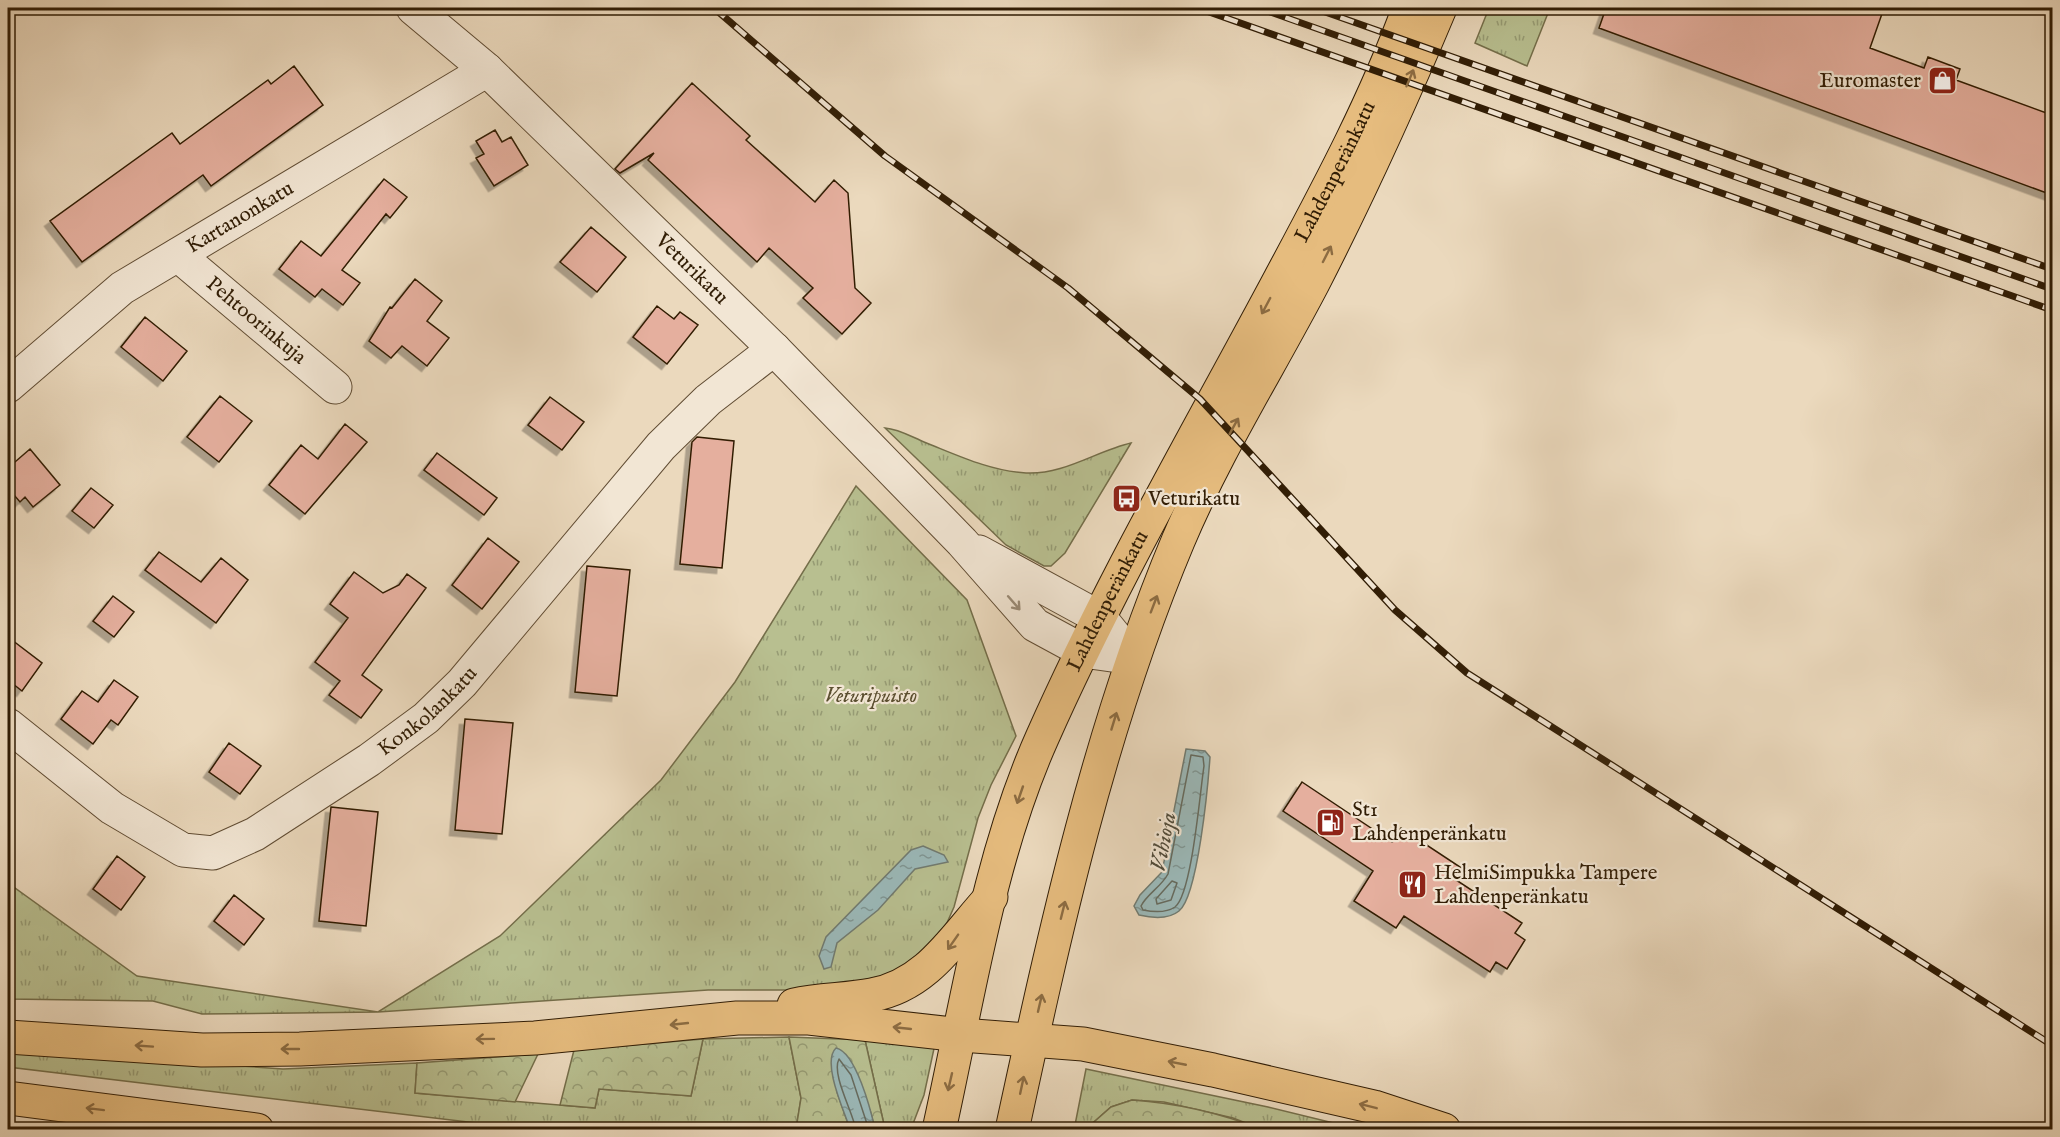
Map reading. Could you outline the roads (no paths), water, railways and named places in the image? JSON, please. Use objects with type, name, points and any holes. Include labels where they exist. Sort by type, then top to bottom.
[{"type":"main road","name":"Lahdenperänkatu","points":[[939,1130],[991,897],[1020,794],[1041,741],[1100,618],[1354,139],[1409,8]]},
{"type":"main road","name":"Lahdenperänkatu","points":[[1012,1130],[1090,799],[1133,658],[1178,542],[1210,471],[1312,284],[1381,146],[1440,8]]},
{"type":"main road","points":[[737,1018],[809,1001],[872,995],[899,988],[923,973],[945,953],[961,929],[991,897]]},
{"type":"main road","points":[[8,1037],[202,1050],[300,1049],[535,1038],[737,1018],[809,1018],[961,1035],[1083,1044],[1213,1070],[1374,1107],[1444,1130]]},
{"type":"main road","points":[[8,1098],[257,1130]]},
{"type":"street","name":"Veturikatu","points":[[413,8],[487,70],[774,349],[962,542],[1035,625],[1083,651],[1133,658]]},
{"type":"street","name":"Kartanonkatu","points":[[8,386],[122,288],[487,70]]},
{"type":"street","name":"Pehtoorinkuja","points":[[178,255],[335,387]]},
{"type":"street","name":"Konkolankatu","points":[[8,725],[112,808],[183,849],[213,853],[230,847],[284,816],[426,718],[462,683],[661,446],[708,400],[774,349]]},
{"type":"street","name":"Veturikatu","points":[[962,542],[1100,618],[1133,658]]},
{"type":"water","points":[[1186,749],[1205,751],[1210,757],[1201,839],[1192,885],[1186,901],[1175,914],[1160,918],[1139,915],[1134,906],[1140,895],[1162,872]]},
{"type":"water","points":[[923,846],[944,855],[948,862],[915,869],[878,910],[837,943],[831,967],[824,969],[819,956],[826,937],[911,850]]},
{"type":"water","points":[[836,1048],[850,1060],[862,1083],[875,1129],[850,1129],[833,1076],[831,1064]]},
{"type":"railway","points":[[714,8],[885,156],[1068,288],[1200,399],[1395,610],[1467,673],[2052,1045]]},
{"type":"railway","points":[[1198,8],[2052,310]]},
{"type":"railway","points":[[1259,8],[2052,289]]},
{"type":"railway","points":[[1314,8],[2052,269]]},
{"type":"place","name":"Euromaster","points":[[1942,81]]},
{"type":"place","name":"Veturikatu","points":[[1127,499]]},
{"type":"place","name":"St1 Lahdenperänkatu","points":[[1331,822]]},
{"type":"place","name":"HelmiSimpukka Tampere Lahdenperänkatu","points":[[1413,885]]},
{"type":"park label","name":"Veturipuisto","points":[[871,696]]},
{"type":"water label","name":"Vihioja","points":[[1164,842]]}]
